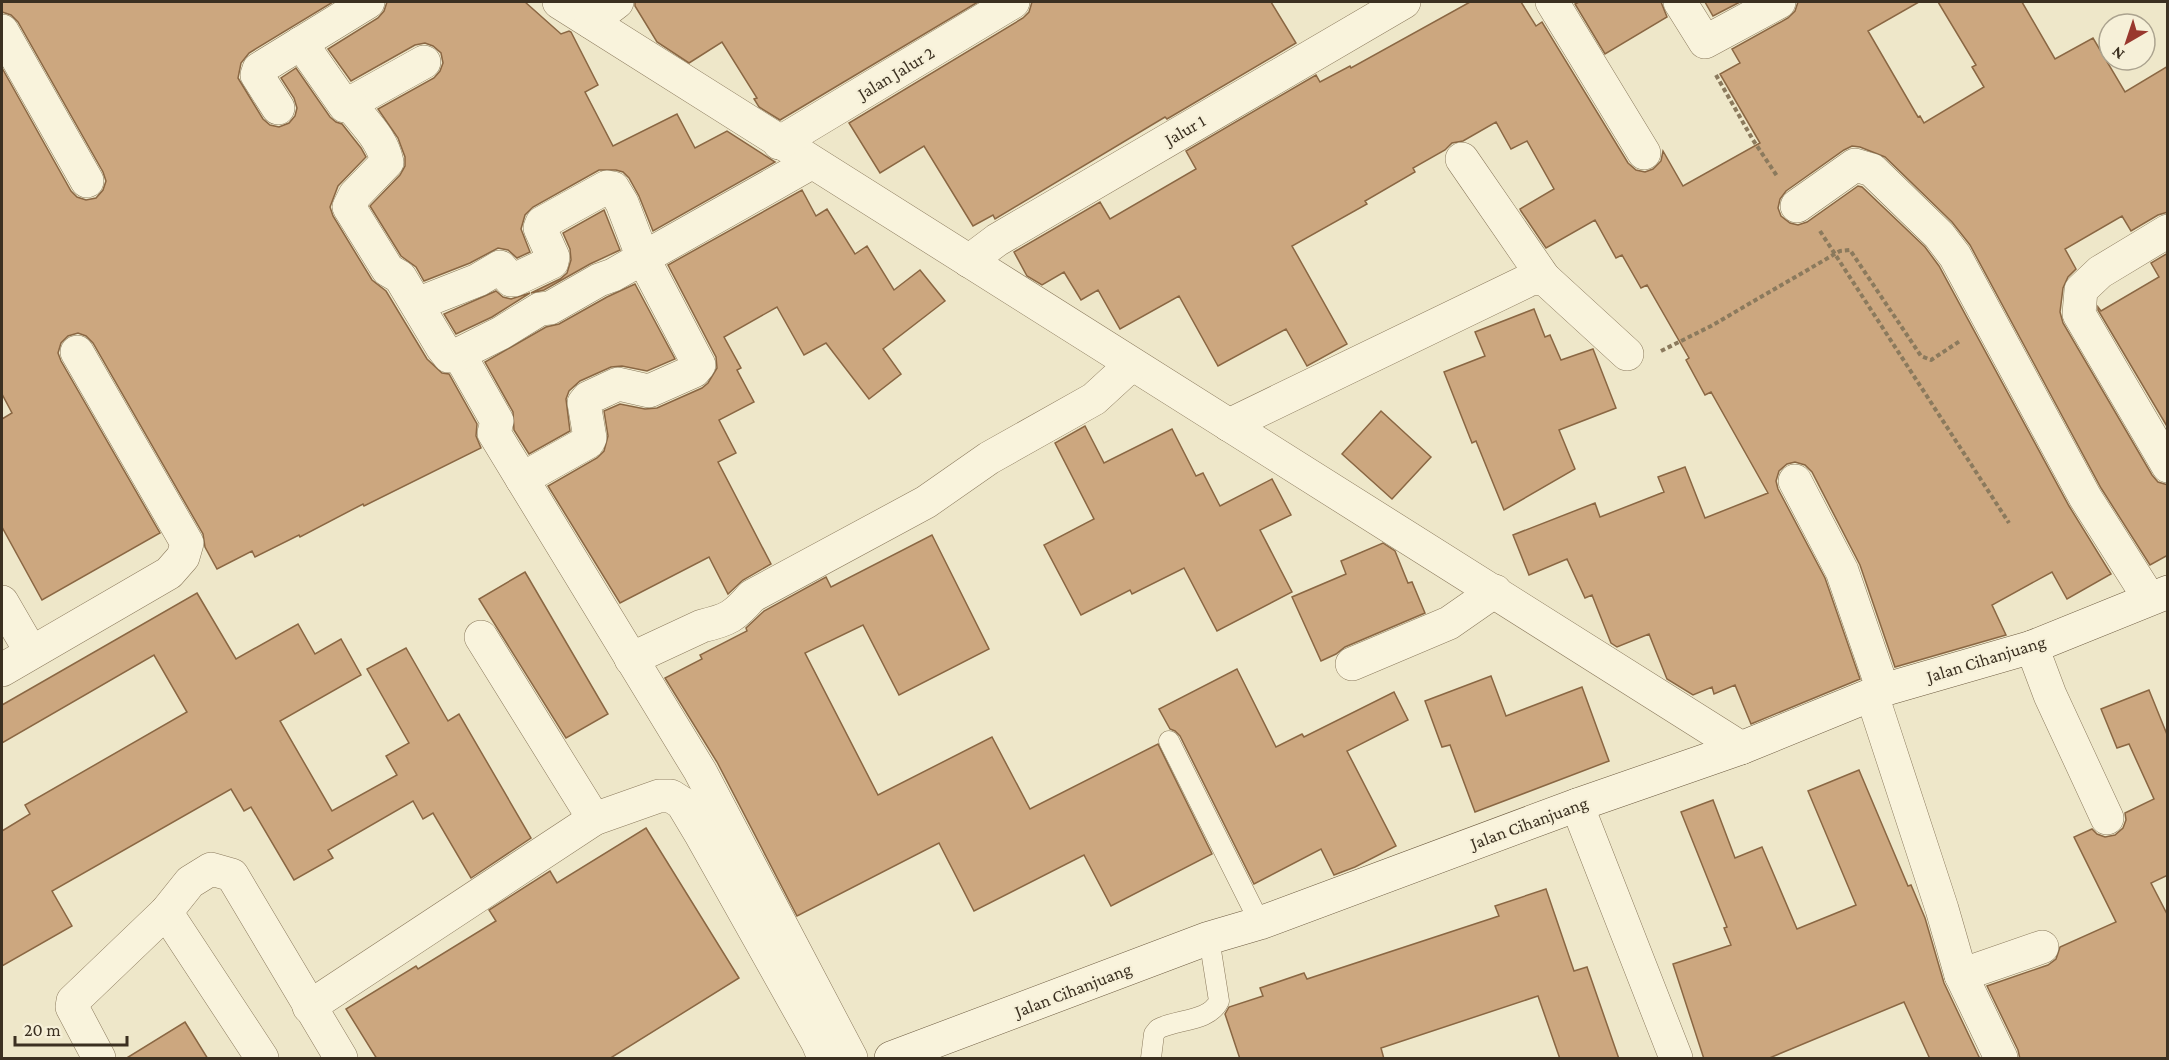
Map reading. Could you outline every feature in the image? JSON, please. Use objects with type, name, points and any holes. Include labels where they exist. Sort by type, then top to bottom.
[{"type":"street","points":[[278,108],[256,71],[368,2]]},
{"type":"street","points":[[559,2],[779,144],[1496,591],[1741,748]]},
{"type":"street","points":[[591,22],[617,2]]},
{"type":"street","name":"Jalan Jalur 2","points":[[779,144],[1013,2]]},
{"type":"street","name":"Jalur 1","points":[[969,261],[997,240],[1404,2]]},
{"type":"street","points":[[1552,2],[1644,153]]},
{"type":"street","points":[[1680,2],[1705,42],[1779,2]]},
{"type":"street","points":[[2,31],[87,181]]},
{"type":"street","points":[[301,43],[345,106],[424,62]]},
{"type":"street","points":[[350,104],[367,123],[384,150],[387,162],[356,195],[349,207],[388,270],[400,277],[449,356],[459,354],[501,333],[540,309],[550,308],[598,280],[613,275],[811,164]]},
{"type":"street","points":[[1462,159],[1544,278],[1627,354]]},
{"type":"street","points":[[1797,206],[1855,165],[1872,170],[1939,235],[1955,256],[2085,497],[2158,595]]},
{"type":"street","points":[[417,304],[478,280],[500,267],[511,280],[514,280],[552,262],[554,257],[540,228],[542,223],[607,187],[613,188],[622,203],[643,258],[699,365],[698,369],[649,391],[618,384],[588,398],[584,404],[590,438],[588,442],[522,479]]},
{"type":"street","points":[[2168,231],[2100,272],[2081,290],[2079,314],[2168,466]]},
{"type":"street","points":[[1229,425],[1531,279],[1544,278]]},
{"type":"street","points":[[2,670],[169,573],[183,557],[187,543],[77,352]]},
{"type":"street","points":[[459,354],[497,422],[494,433],[700,771],[851,1059]]},
{"type":"street","points":[[631,659],[702,626],[736,614],[752,596],[926,502],[989,458],[1094,399],[1131,365]]},
{"type":"street","points":[[1795,481],[1842,572],[1961,975],[2001,1059]]},
{"type":"street","points":[[1352,664],[1449,623],[1496,591]]},
{"type":"street","name":"Jalan Cihanjuang","points":[[891,1059],[1209,938],[1260,923],[1577,804],[1741,748],[1877,692],[2032,647],[2158,595]]},
{"type":"street","points":[[2,602],[31,652]]},
{"type":"street","points":[[481,637],[594,819]]},
{"type":"street","points":[[2032,647],[2050,695],[2107,818]]},
{"type":"street","points":[[309,1007],[594,819],[659,796],[671,796],[681,803],[818,1043],[824,1059]]},
{"type":"street","points":[[1577,804],[1676,1059]]},
{"type":"street","points":[[99,1059],[72,1008],[74,1001],[166,912],[190,882],[211,869],[232,875],[341,1059]]},
{"type":"street","points":[[166,912],[262,1059]]},
{"type":"street","points":[[1961,975],[2042,947]]},
{"type":"lane","points":[[1169,741],[1260,923]]},
{"type":"lane","points":[[1151,1059],[1154,1034],[1158,1029],[1208,1014],[1215,1009],[1219,1001],[1209,938]]},
{"type":"path","points":[[1705,42],[1711,66],[1753,140],[1797,206],[1820,230],[2009,523]]},
{"type":"path","points":[[1627,354],[1646,356],[1664,350],[1845,250],[1851,250],[1921,356],[1926,359],[1931,360],[1991,321]]},
{"type":"building","points":[[2,2],[333,2],[249,53],[241,63],[238,78],[263,119],[270,125],[279,127],[289,123],[295,116],[297,108],[294,98],[281,78],[296,68],[330,117],[342,124],[361,148],[366,157],[338,186],[330,207],[333,216],[372,280],[386,291],[427,359],[442,373],[449,374],[477,424],[476,436],[481,448],[364,506],[363,504],[300,537],[299,535],[255,557],[252,551],[217,569],[205,547],[203,534],[93,343],[86,336],[78,333],[68,336],[61,343],[58,353],[61,361],[160,533],[42,600],[2,527],[2,419],[12,413],[2,394],[2,68],[71,191],[77,197],[86,200],[96,198],[103,190],[106,181],[18,22],[11,15],[2,12]]},
{"type":"building","points":[[387,2],[525,2],[561,34],[571,32],[598,85],[585,92],[613,146],[677,114],[695,148],[727,131],[775,162],[653,231],[629,178],[623,172],[616,170],[599,170],[533,207],[525,215],[521,229],[530,252],[517,258],[508,250],[498,248],[470,263],[424,281],[416,267],[401,256],[370,206],[400,175],[405,166],[405,157],[398,138],[378,109],[434,78],[443,63],[441,53],[425,43],[415,45],[351,81],[328,49],[378,18]]},
{"type":"building","points":[[635,2],[978,2],[780,120],[759,107],[754,99],[757,98],[722,42],[689,63],[657,42],[635,6]]},
{"type":"building","points":[[1032,2],[1271,2],[1296,43],[1167,119],[1165,117],[995,219],[993,215],[973,226],[924,146],[880,173],[849,123],[1023,18],[1029,12]]},
{"type":"building","points":[[1470,2],[1521,2],[1536,26],[1542,22],[1628,163],[1636,170],[1645,172],[1653,169],[1661,161],[1663,151],[1683,186],[1760,143],[1720,74],[1740,63],[1732,49],[1788,18],[1795,11],[1798,2],[1919,2],[1868,31],[1918,117],[1920,116],[1924,123],[1984,87],[1972,67],[1976,65],[1938,2],[2022,2],[2055,59],[2093,38],[2097,45],[2097,72],[2113,72],[2125,92],[2168,66],[2168,212],[2158,215],[2131,231],[2122,216],[2065,249],[2076,269],[2068,277],[2063,288],[2060,312],[2063,323],[2152,475],[2158,482],[2168,485],[2168,555],[2150,565],[2101,488],[1970,245],[1952,222],[1885,157],[1860,147],[1852,146],[1844,150],[1786,191],[1780,199],[1778,208],[1781,216],[1790,223],[1798,225],[1807,222],[1858,186],[1862,187],[1925,247],[1939,266],[2069,506],[2111,574],[2067,599],[2052,572],[1992,605],[2006,635],[1895,667],[1860,565],[1812,472],[1805,465],[1795,462],[1787,464],[1779,471],[1776,481],[1778,489],[1825,578],[1860,679],[1751,724],[1735,685],[1714,694],[1712,687],[1693,695],[1667,679],[1649,634],[1617,647],[1611,643],[1592,595],[1585,598],[1567,559],[1529,575],[1513,535],[1595,503],[1600,517],[1664,492],[1658,477],[1685,467],[1705,518],[1768,493],[1711,392],[1705,395],[1686,360],[1689,358],[1647,285],[1641,288],[1622,255],[1616,258],[1595,220],[1546,248],[1520,209],[1554,189],[1527,141],[1511,149],[1496,122],[1463,141],[1452,143],[1445,150],[1413,168],[1415,172],[1365,201],[1367,204],[1292,246],[1347,344],[1307,366],[1286,329],[1218,366],[1179,296],[1120,329],[1098,290],[1081,300],[1064,272],[1042,285],[1027,276],[1014,252],[1100,202],[1110,219],[1196,169],[1186,151],[1316,75],[1320,82],[1350,66],[1351,68]]},
{"type":"building","points":[[1579,2],[1661,2],[1667,17],[1605,54],[1575,4]]},
{"type":"building","points":[[1705,2],[1740,2],[1713,16]]},
{"type":"building","points":[[802,190],[816,216],[827,209],[855,254],[867,246],[894,290],[920,270],[945,301],[883,349],[901,374],[869,399],[826,343],[804,355],[777,307],[724,337],[741,368],[737,370],[754,402],[719,420],[736,453],[718,462],[771,564],[743,580],[728,594],[709,557],[620,603],[548,486],[597,458],[604,451],[608,436],[604,411],[620,404],[645,409],[657,408],[702,388],[708,383],[717,368],[716,357],[668,265]]},
{"type":"building","points":[[604,210],[620,250],[544,290],[531,293],[560,279],[567,273],[571,260],[570,249],[563,233]]},
{"type":"building","points":[[2168,253],[2168,428],[2098,307],[2101,311],[2159,277],[2151,263]]},
{"type":"building","points":[[635,284],[675,359],[647,371],[622,366],[611,367],[580,381],[569,391],[566,399],[570,431],[529,454],[514,430],[513,412],[485,362],[546,327],[559,324]]},
{"type":"building","points":[[496,291],[503,297],[511,299],[530,293],[492,317],[456,334],[444,314]]},
{"type":"building","points":[[1534,309],[1545,337],[1550,335],[1561,360],[1593,349],[1616,408],[1559,430],[1575,469],[1504,510],[1476,441],[1472,443],[1444,372],[1485,356],[1475,332]]},
{"type":"building","points":[[1381,411],[1431,457],[1392,499],[1342,454]]},
{"type":"building","points":[[1085,426],[1104,463],[1172,429],[1196,476],[1203,473],[1220,506],[1272,479],[1291,515],[1260,530],[1292,592],[1217,631],[1184,568],[1132,594],[1130,590],[1081,615],[1044,545],[1094,519],[1055,443]]},
{"type":"building","points":[[932,535],[989,649],[899,695],[863,625],[805,653],[878,795],[992,737],[1030,809],[1158,744],[1212,854],[1111,906],[1084,855],[974,911],[939,843],[797,916],[717,762],[665,678],[702,659],[700,655],[747,631],[746,628],[764,611],[826,577],[831,587]]},
{"type":"building","points":[[1383,543],[1395,551],[1408,583],[1412,582],[1425,613],[1345,647],[1321,661],[1292,597],[1346,574],[1341,561]]},
{"type":"building","points":[[525,572],[608,714],[566,738],[479,599]]},
{"type":"building","points":[[197,593],[236,659],[298,624],[315,654],[341,639],[361,675],[280,721],[332,811],[397,775],[386,756],[409,743],[367,669],[406,648],[448,721],[459,714],[531,838],[471,878],[433,813],[423,819],[413,801],[328,850],[333,858],[294,880],[251,807],[244,811],[231,789],[52,891],[72,926],[2,966],[2,831],[30,814],[25,805],[187,712],[154,655],[2,743],[2,705]]},
{"type":"building","points":[[1237,669],[1276,747],[1302,734],[1304,737],[1394,692],[1408,720],[1347,751],[1396,846],[1334,875],[1321,849],[1254,884],[1180,736],[1170,729],[1159,709]]},
{"type":"building","points":[[1491,676],[1506,716],[1582,687],[1609,761],[1475,812],[1450,745],[1442,747],[1425,701]]},
{"type":"building","points":[[2149,690],[2168,737],[2168,875],[2151,883],[2168,916],[2168,1059],[2020,1059],[2018,1050],[1987,986],[2048,965],[2056,959],[2060,947],[2116,922],[2074,837],[2092,829],[2105,837],[2115,835],[2123,828],[2126,820],[2125,813],[2154,799],[2129,744],[2117,748],[2101,709]]},
{"type":"building","points":[[1859,770],[1908,886],[1911,885],[1925,918],[1944,983],[1980,1059],[1930,1059],[1904,1002],[1767,1059],[1704,1059],[1673,964],[1731,945],[1724,928],[1727,927],[1681,812],[1713,800],[1735,858],[1762,847],[1797,929],[1856,905],[1808,791]]},
{"type":"building","points":[[646,828],[739,978],[609,1059],[377,1059],[346,1009],[416,966],[418,969],[496,921],[489,910],[550,871],[557,883]]},
{"type":"building","points":[[1546,889],[1574,971],[1587,967],[1619,1059],[1560,1059],[1538,996],[1381,1048],[1384,1059],[1240,1059],[1225,1014],[1229,1007],[1263,996],[1260,988],[1304,973],[1307,979],[1499,916],[1495,906]]},
{"type":"building","points":[[185,1022],[208,1059],[125,1059]]}]
